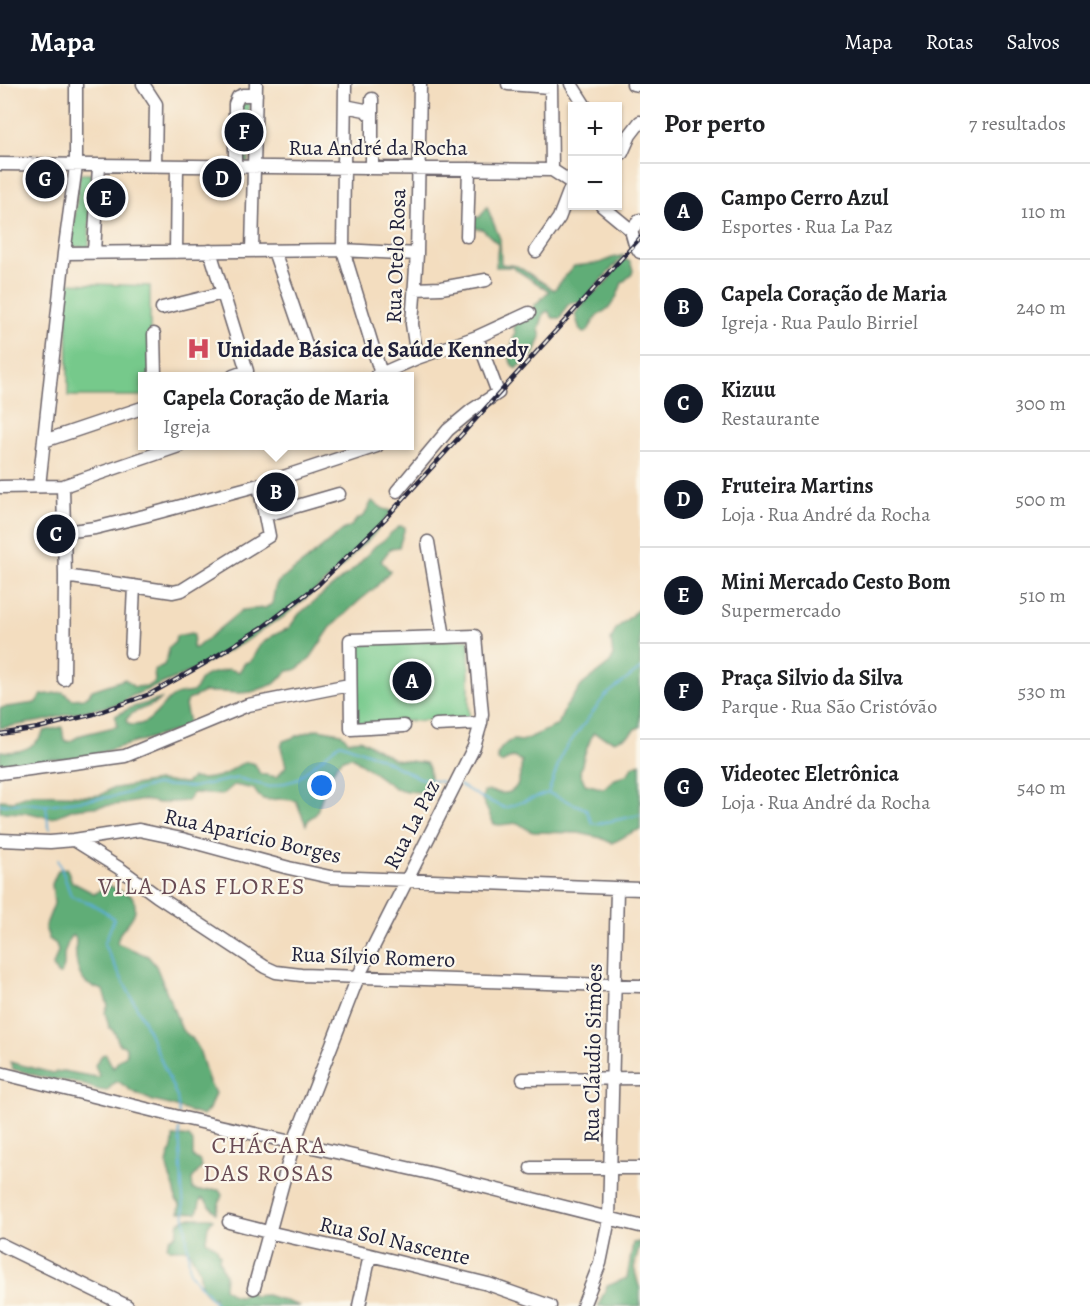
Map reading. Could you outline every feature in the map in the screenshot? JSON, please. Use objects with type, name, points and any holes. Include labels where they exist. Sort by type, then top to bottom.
[{"type":"street","points":[[39,486],[64,253],[76,166],[76,84]]},
{"type":"street","points":[[143,84],[156,104],[155,166]]},
{"type":"street","points":[[345,84],[343,250],[377,372]]},
{"type":"street","name":"Rua Otelo Rosa","points":[[417,358],[412,324],[417,254],[420,84]]},
{"type":"street","points":[[508,84],[550,86],[552,170],[568,181]]},
{"type":"street","points":[[571,84],[582,102]]},
{"type":"street","points":[[633,84],[640,85]]},
{"type":"street","points":[[235,167],[236,104],[238,97],[256,89],[252,251]]},
{"type":"street","points":[[372,99],[372,168]]},
{"type":"street","points":[[345,106],[365,110],[372,117]]},
{"type":"street","points":[[622,153],[630,135],[640,122]]},
{"type":"street","name":"Rua André da Rocha","points":[[0,164],[552,170]]},
{"type":"street","points":[[94,252],[99,166]]},
{"type":"street","points":[[176,252],[177,167]]},
{"type":"street","points":[[467,236],[469,169]]},
{"type":"street","points":[[536,251],[559,218],[568,196]]},
{"type":"street","points":[[607,210],[631,230],[637,248]]},
{"type":"street","points":[[631,230],[640,220]]},
{"type":"street","points":[[64,253],[343,250],[417,254]]},
{"type":"street","points":[[210,251],[247,372]]},
{"type":"street","points":[[274,251],[309,353]]},
{"type":"street","points":[[414,289],[441,288],[486,280]]},
{"type":"street","points":[[162,308],[223,293]]},
{"type":"street","points":[[385,372],[477,337],[529,313]]},
{"type":"street","points":[[154,334],[155,372]]},
{"type":"street","points":[[397,491],[448,430],[472,410],[498,393],[477,337]]},
{"type":"street","points":[[44,441],[138,409]]},
{"type":"street","points":[[0,487],[63,486],[167,450]]},
{"type":"street","points":[[64,532],[95,528],[259,485],[365,450]]},
{"type":"street","points":[[65,576],[173,592],[182,590],[270,536],[259,485]]},
{"type":"street","points":[[63,486],[64,679]]},
{"type":"street","points":[[266,516],[339,494]]},
{"type":"street","points":[[404,726],[351,729],[350,640],[444,637],[428,542]]},
{"type":"street","points":[[131,652],[134,586]]},
{"type":"street","name":"Rua La Paz","points":[[254,1288],[294,1142],[358,977],[474,747],[482,714],[475,636],[444,637]]},
{"type":"street","points":[[0,773],[124,756],[248,705],[349,686]]},
{"type":"street","points":[[436,725],[481,723]]},
{"type":"street","name":"Rua Aparício Borges","points":[[74,840],[139,830],[330,877],[640,890]]},
{"type":"street","points":[[0,840],[50,842],[74,840]]},
{"type":"street","name":"Rua Sílvio Romero","points":[[74,840],[265,967],[276,972],[301,975],[640,986]]},
{"type":"street","name":"Rua Cláudio Simões","points":[[583,1306],[600,1263],[609,1219],[616,889]]},
{"type":"street","points":[[0,1073],[179,1117],[434,1174],[640,1226]]},
{"type":"street","points":[[523,1079],[640,1078]]},
{"type":"street","points":[[531,1168],[640,1168]]},
{"type":"street","name":"Rua Sol Nascente","points":[[229,1222],[488,1284],[550,1306]]},
{"type":"street","points":[[0,1244],[127,1306]]},
{"type":"street","points":[[359,1306],[370,1255]]},
{"type":"green space","points":[[241,103],[249,103],[248,162],[240,162]]},
{"type":"green space","points":[[80,174],[91,174],[89,247],[71,247]]},
{"type":"green space","points":[[487,207],[500,239],[501,264],[517,266],[554,290],[574,266],[600,263],[624,255],[581,303],[568,305],[561,318],[553,318],[548,311],[544,313],[539,329],[541,337],[535,353],[516,369],[510,362],[510,357],[517,320],[531,313],[534,306],[549,291],[512,267],[496,267],[498,244],[482,229],[472,228],[472,218],[480,217]]},
{"type":"green space","points":[[623,260],[630,262],[632,274],[622,283],[610,307],[596,317],[587,332],[583,333],[575,314],[590,296],[606,283]]},
{"type":"green space","points":[[67,283],[150,286],[150,372],[138,372],[138,396],[68,396]]},
{"type":"green space","points":[[372,501],[392,511],[370,539],[335,574],[282,618],[246,641],[190,672],[132,696],[120,704],[0,728],[0,708],[35,703],[42,695],[63,692],[72,699],[84,698],[92,690],[125,679],[134,687],[148,686],[155,681],[154,670],[164,665],[168,648],[175,642],[176,636],[194,634],[193,648],[196,648],[242,610],[265,608],[272,604],[278,582],[357,519],[364,516]]},
{"type":"green space","points":[[400,526],[405,527],[399,547],[391,548],[381,561],[390,571],[375,588],[331,627],[309,660],[295,670],[288,671],[274,684],[252,692],[204,692],[188,700],[185,705],[189,723],[185,728],[78,759],[50,759],[20,767],[0,767],[0,751],[14,752],[26,749],[36,742],[44,731],[62,727],[64,740],[69,742],[81,735],[118,726],[115,716],[130,708],[161,699],[129,716],[126,720],[128,724],[141,724],[174,696],[193,692],[204,676],[228,669],[239,672],[245,663],[251,661],[259,646],[272,636],[289,628],[299,614],[356,567],[375,546]]},
{"type":"green space","points":[[640,608],[640,727],[629,735],[614,741],[593,733],[580,772],[585,784],[604,788],[613,780],[628,774],[632,766],[640,763],[640,830],[611,843],[579,833],[534,832],[518,823],[494,824],[482,799],[484,792],[506,793],[511,791],[518,784],[521,773],[522,761],[513,757],[501,763],[498,760],[497,755],[502,747],[508,742],[522,741],[558,725],[565,708],[582,685],[610,663],[613,657],[611,640],[616,629]]},
{"type":"green space","points":[[469,639],[469,718],[354,724],[354,644]]},
{"type":"green space","points":[[317,729],[341,733],[348,741],[360,739],[394,759],[426,763],[429,768],[432,793],[395,788],[352,757],[345,758],[337,764],[327,783],[316,814],[309,819],[306,825],[296,801],[265,800],[254,789],[234,785],[222,795],[193,793],[187,801],[159,803],[144,800],[74,809],[52,818],[29,813],[0,812],[0,800],[14,801],[32,794],[101,795],[110,789],[157,781],[186,783],[192,778],[213,778],[225,774],[246,763],[255,764],[260,774],[277,777],[286,766],[281,747],[283,741]]},
{"type":"green space","points":[[66,868],[72,882],[95,894],[106,884],[132,896],[135,912],[120,933],[117,943],[148,956],[156,966],[182,1030],[192,1038],[199,1049],[209,1082],[215,1093],[209,1109],[203,1116],[153,1101],[133,1092],[119,1082],[115,1082],[107,1091],[13,1069],[10,1062],[52,1073],[63,1071],[96,1077],[99,1076],[95,1065],[102,1055],[106,1054],[113,1068],[126,1055],[126,1047],[119,1044],[115,1033],[109,1027],[105,1012],[108,1006],[103,990],[87,984],[79,972],[74,935],[70,937],[64,954],[61,974],[57,974],[53,966],[58,951],[56,944],[49,939],[45,927],[54,904],[52,884],[58,870]]},
{"type":"green space","points":[[173,1137],[189,1137],[193,1142],[193,1157],[200,1161],[202,1167],[192,1179],[193,1190],[219,1190],[222,1195],[216,1213],[204,1199],[201,1199],[197,1213],[179,1212],[180,1204],[176,1200],[167,1166]]},
{"type":"green space","points":[[188,1218],[213,1219],[208,1226],[206,1240],[216,1247],[220,1255],[219,1259],[225,1275],[224,1288],[233,1295],[244,1294],[242,1282],[247,1276],[251,1284],[252,1296],[267,1295],[300,1306],[214,1306],[214,1296],[211,1297],[202,1288],[199,1270],[190,1252],[187,1249],[169,1249],[167,1245],[170,1238],[177,1234],[179,1222]]},
{"type":"green space","points":[[640,1242],[634,1268],[640,1290],[640,1306],[598,1306],[607,1286],[627,1278],[633,1243]]},
{"type":"waterway","points":[[548,793],[563,752],[605,696],[640,669]]},
{"type":"waterway","points":[[0,804],[46,805],[117,796],[155,785],[193,787],[238,778],[270,787],[296,780],[340,743],[378,757],[420,778],[443,782]]},
{"type":"waterway","points":[[460,785],[505,808],[548,793],[586,809],[592,823],[597,824],[640,815]]},
{"type":"waterway","points":[[46,805],[50,829]]},
{"type":"waterway","points":[[58,859],[71,896],[94,905],[114,919],[104,945],[143,1019],[177,1097],[179,1114]]},
{"type":"waterway","points":[[179,1129],[190,1273],[218,1306]]},
{"type":"railway","points":[[0,734],[38,728],[94,714],[150,694],[263,627],[318,585],[385,519],[640,238]]},
{"type":"place","name":"Praça Silvio da Silva","points":[[244,132]]},
{"type":"place","name":"Fruteira Martins","points":[[222,178]]},
{"type":"place","name":"Videotec Eletrônica","points":[[45,179]]},
{"type":"place","name":"Mini Mercado Cesto Bom","points":[[106,198]]},
{"type":"place","name":"Unidade Básica de Saúde Kennedy","points":[[199,349]]},
{"type":"place","name":"Capela Coração de Maria","points":[[276,492]]},
{"type":"place","name":"Kizuu","points":[[56,534]]},
{"type":"place","name":"Campo Cerro Azul","points":[[412,681]]},
{"type":"district","name":"VILA DAS FLORES","points":[[202,886]]},
{"type":"district","name":"CHÁCARA DAS ROSAS","points":[[269,1159]]}]
